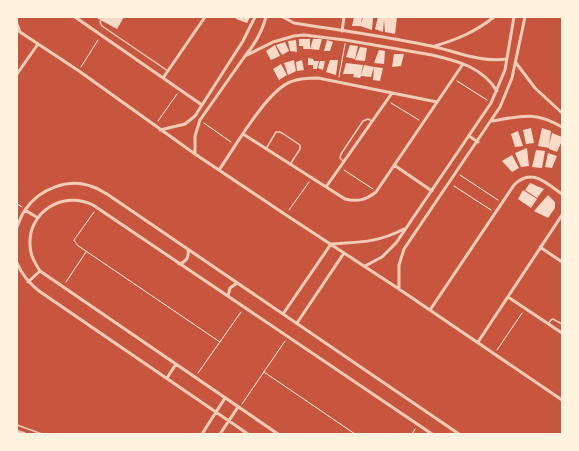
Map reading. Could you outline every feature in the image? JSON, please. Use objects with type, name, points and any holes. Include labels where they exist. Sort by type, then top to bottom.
[{"type":"street","points":[[75,17],[202,105]]},
{"type":"street","points":[[163,78],[206,17]]},
{"type":"street","points":[[160,130],[179,126],[192,120],[243,41],[255,17]]},
{"type":"street","points":[[195,154],[195,136],[200,120],[253,46],[266,17]]},
{"type":"street","points":[[283,17],[294,23],[434,46],[487,60],[507,59]]},
{"type":"street","points":[[342,31],[344,17]]},
{"type":"street","points":[[434,46],[468,35],[494,17]]},
{"type":"street","points":[[365,266],[382,257],[389,250],[406,228],[491,103],[505,70],[514,17]]},
{"type":"street","points":[[399,289],[399,265],[404,249],[492,121],[507,93],[516,63],[525,17]]},
{"type":"street","points":[[17,24],[19,31],[78,71],[154,126],[365,266],[562,400]]},
{"type":"street","points":[[314,35],[316,27]]},
{"type":"street","points":[[354,41],[355,33]]},
{"type":"street","points":[[245,56],[283,38],[314,35],[432,55],[464,64],[480,72],[490,80],[497,91]]},
{"type":"street","points":[[17,74],[38,44]]},
{"type":"street","points":[[243,134],[345,199],[353,201],[362,200],[376,192],[468,56]]},
{"type":"street","points":[[516,63],[535,88],[562,113]]},
{"type":"street","points":[[219,170],[268,99],[278,89],[290,82],[304,78],[318,78],[437,102]]},
{"type":"street","points":[[326,187],[392,93]]},
{"type":"street","points":[[492,121],[527,115],[539,116],[562,127]]},
{"type":"street","points":[[192,120],[198,124]]},
{"type":"street","points":[[469,136],[478,142]]},
{"type":"street","points":[[394,165],[432,190]]},
{"type":"street","points":[[430,310],[495,212],[519,180],[526,177],[533,177],[562,194]]},
{"type":"street","points":[[17,228],[25,210],[35,199],[48,190],[62,184],[78,183],[93,186],[107,194],[459,434]]},
{"type":"street","points":[[278,434],[40,271],[33,259],[30,245],[32,230],[38,218],[54,203],[76,199],[87,202],[432,434]]},
{"type":"street","points":[[25,210],[38,218]]},
{"type":"street","points":[[478,342],[562,214]]},
{"type":"street","points":[[331,244],[353,244],[375,240],[406,228]]},
{"type":"street","points":[[283,314],[331,244]]},
{"type":"street","points":[[540,248],[562,262]]},
{"type":"street","points":[[179,264],[188,259],[188,250]]},
{"type":"street","points":[[297,323],[344,253]]},
{"type":"street","points":[[17,263],[20,271],[28,282],[248,434]]},
{"type":"street","points":[[28,282],[40,271]]},
{"type":"street","points":[[228,296],[230,288],[237,283]]},
{"type":"street","points":[[508,296],[562,333]]},
{"type":"street","points":[[167,378],[176,364]]},
{"type":"street","points":[[202,434],[225,398]]},
{"type":"street","points":[[220,434],[239,408]]},
{"type":"street","points":[[17,432],[24,434]]},
{"type":"lane","points":[[103,17],[100,22],[102,26],[168,71]]},
{"type":"lane","points":[[344,162],[340,158],[341,154],[363,122],[368,119],[372,121]]},
{"type":"lane","points":[[266,149],[276,132],[282,133],[300,145],[300,149],[290,164]]},
{"type":"lane","points":[[548,324],[554,319],[562,324]]},
{"type":"lane","points":[[17,425],[42,434]]},
{"type":"path","points":[[78,71],[101,35]]},
{"type":"path","points":[[338,82],[345,40]]},
{"type":"path","points":[[453,79],[491,103]]},
{"type":"path","points":[[154,126],[180,90]]},
{"type":"path","points":[[387,100],[423,123]]},
{"type":"path","points":[[200,120],[236,145]]},
{"type":"path","points":[[340,167],[376,192]]},
{"type":"path","points":[[456,173],[502,203]]},
{"type":"path","points":[[286,215],[312,178]]},
{"type":"path","points":[[450,183],[495,212]]},
{"type":"path","points":[[97,208],[74,240],[77,245],[220,342]]},
{"type":"path","points":[[63,288],[86,252]]},
{"type":"path","points":[[196,377],[244,308]]},
{"type":"path","points":[[494,354],[526,308]]},
{"type":"path","points":[[239,408],[288,337]]},
{"type":"path","points":[[264,372],[355,434]]},
{"type":"path","points":[[412,434],[418,425]]},
{"type":"building","points":[[95,17],[124,17],[117,29]]},
{"type":"building","points":[[237,17],[250,17],[247,23],[236,19]]},
{"type":"building","points":[[354,17],[362,17],[361,24],[363,17],[373,17],[372,30],[360,26],[352,26]]},
{"type":"building","points":[[378,17],[397,17],[395,34],[385,32],[384,20],[383,32],[375,29]]},
{"type":"building","points":[[299,39],[310,39],[310,49],[303,49],[303,46],[299,46]]},
{"type":"building","points":[[313,39],[322,39],[319,50],[310,49]]},
{"type":"building","points":[[296,40],[297,52],[290,51],[288,41]]},
{"type":"building","points":[[327,40],[333,42],[330,51],[324,51]]},
{"type":"building","points":[[285,42],[289,51],[282,55],[276,45]]},
{"type":"building","points":[[275,45],[280,56],[271,60],[266,51]]},
{"type":"building","points":[[350,45],[358,46],[355,59],[346,57]]},
{"type":"building","points":[[360,47],[367,48],[365,61],[355,60]]},
{"type":"building","points":[[379,50],[385,51],[384,64],[374,63]]},
{"type":"building","points":[[394,54],[404,54],[401,66],[392,67]]},
{"type":"building","points":[[308,58],[313,59],[314,61],[319,61],[317,69],[313,69],[313,65],[308,65]]},
{"type":"building","points":[[294,60],[296,71],[288,75],[284,63]]},
{"type":"building","points":[[302,60],[304,70],[297,71],[296,62]]},
{"type":"building","points":[[330,60],[338,60],[336,75],[326,72]]},
{"type":"building","points":[[320,61],[325,61],[323,70],[318,68]]},
{"type":"building","points":[[346,63],[363,65],[360,78],[353,77],[354,74],[343,74]]},
{"type":"building","points":[[281,64],[287,75],[279,80],[273,69]]},
{"type":"building","points":[[364,65],[374,67],[371,77],[361,76]]},
{"type":"building","points":[[374,67],[383,68],[380,81],[373,80]]},
{"type":"building","points":[[531,128],[534,143],[526,144],[523,130]]},
{"type":"building","points":[[542,128],[551,131],[549,146],[552,133],[562,137],[562,141],[557,152],[549,148],[538,146]]},
{"type":"building","points":[[518,131],[523,146],[515,147],[511,134]]},
{"type":"building","points":[[527,148],[529,166],[521,167],[515,153]]},
{"type":"building","points":[[536,150],[545,151],[542,168],[532,167]]},
{"type":"building","points":[[548,153],[557,156],[552,168],[545,167]]},
{"type":"building","points":[[512,155],[519,168],[512,172],[502,161]]},
{"type":"building","points":[[530,183],[544,189],[537,198],[525,190]]},
{"type":"building","points":[[523,190],[537,199],[531,208],[518,199]]},
{"type":"building","points":[[548,195],[555,202],[555,208],[548,218],[534,211]]}]
